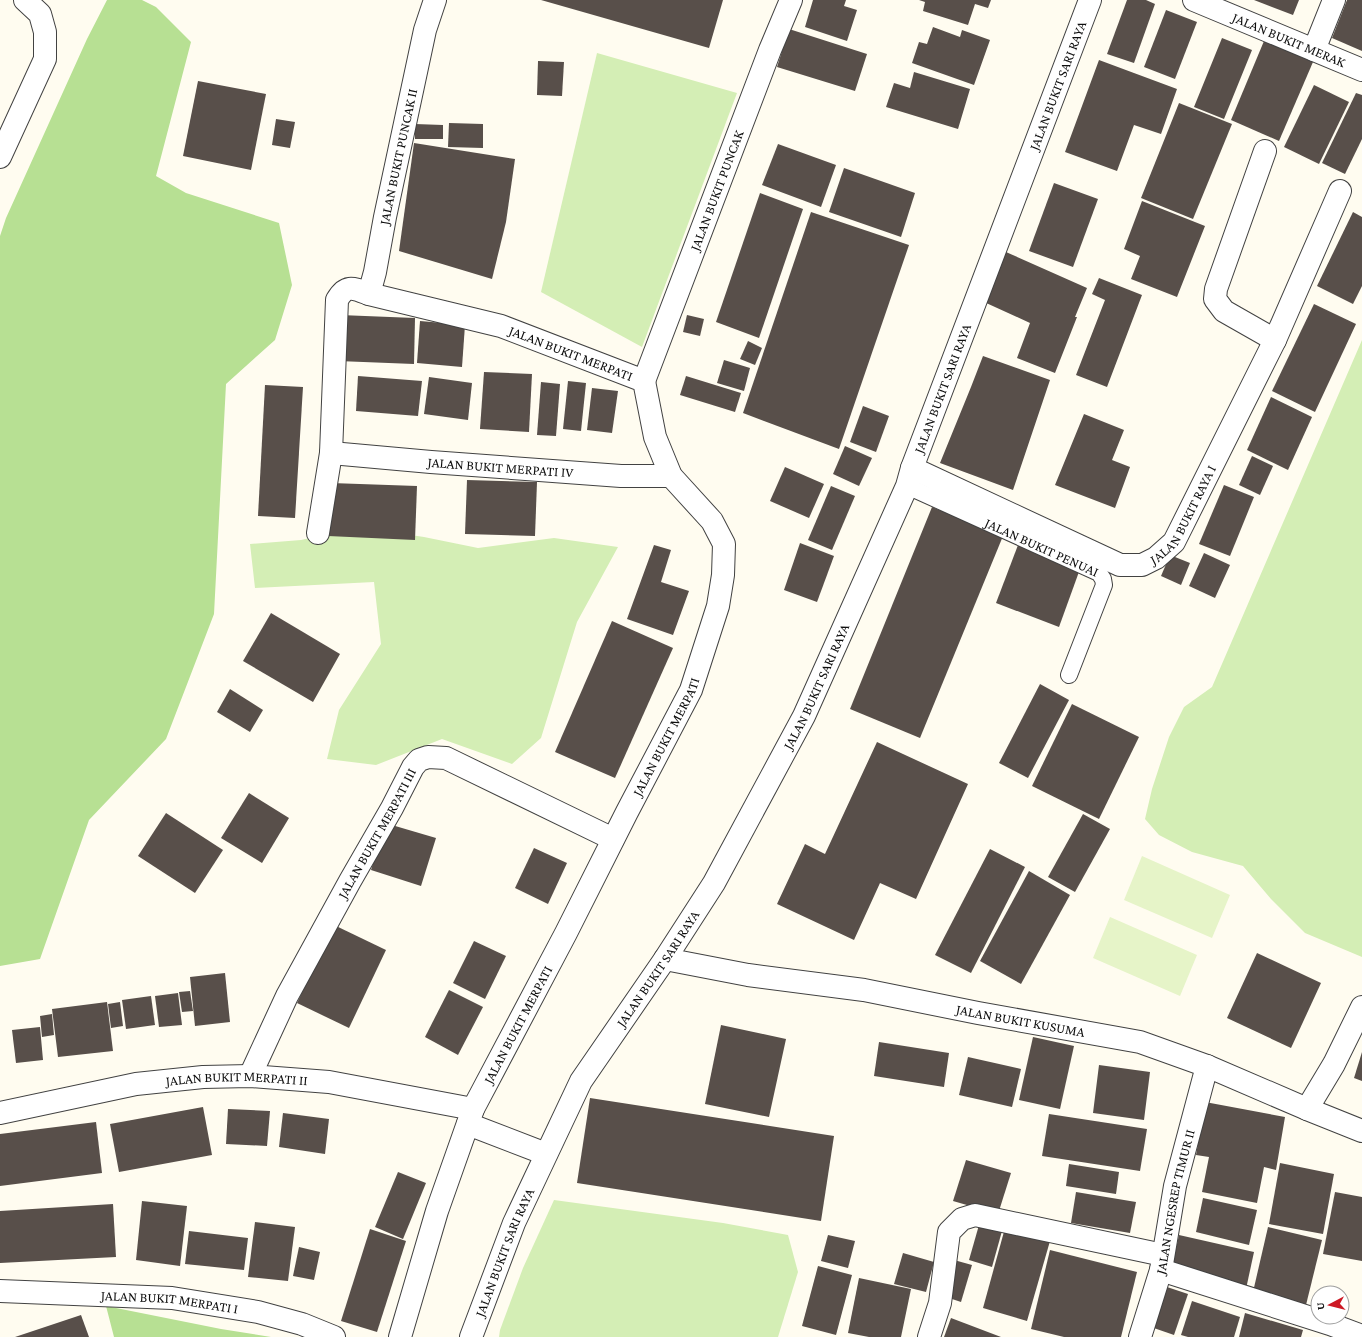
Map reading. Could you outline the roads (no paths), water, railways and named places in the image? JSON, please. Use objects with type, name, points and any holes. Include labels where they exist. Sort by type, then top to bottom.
[{"type":"street","points":[[0,157],[45,59],[45,32],[40,14],[25,0]]},
{"type":"street","name":"JALAN BUKIT PUNCAK II","points":[[379,296],[375,272],[385,217],[426,30],[435,0]]},
{"type":"street","name":"JALAN BUKIT PUNCAK","points":[[644,381],[770,50],[791,0]]},
{"type":"street","name":"JALAN BUKIT SARI RAYA","points":[[471,1337],[514,1223],[580,1081],[665,959],[714,883],[804,716],[909,477],[1090,0]]},
{"type":"street","name":"JALAN BUKIT MERAK","points":[[1194,0],[1362,70]]},
{"type":"street","points":[[1314,50],[1334,0]]},
{"type":"street","points":[[1265,151],[1216,289],[1215,299],[1224,312],[1276,340]]},
{"type":"street","name":"JALAN BUKIT RAYA I","points":[[909,477],[1120,565],[1142,565],[1156,558],[1174,542],[1276,340],[1340,191]]},
{"type":"street","name":"JALAN BUKIT MERPATI","points":[[331,453],[337,300],[342,292],[347,289],[354,289],[501,326],[644,381],[655,437],[671,476],[712,521],[724,544],[724,575],[718,606],[692,690],[613,839],[471,1117],[437,1211],[400,1337]]},
{"type":"street","points":[[318,533],[331,453]]},
{"type":"street","name":"JALAN BUKIT MERPATI IV","points":[[331,453],[614,475],[671,476]]},
{"type":"street","name":"JALAN BUKIT MERPATI III","points":[[250,1076],[287,996],[392,808],[413,767],[419,760],[428,757],[446,758],[613,839]]},
{"type":"street","name":"JALAN BUKIT KUSUMA","points":[[665,959],[748,975],[864,990],[978,1013],[1140,1042],[1207,1066],[1362,1131]]},
{"type":"street","points":[[1307,1109],[1334,1064],[1362,1007]]},
{"type":"street","name":"JALAN NGESREP TIMUR II","points":[[1140,1337],[1162,1263],[1175,1186],[1207,1066]]},
{"type":"street","name":"JALAN BUKIT MERPATI II","points":[[0,1113],[136,1084],[203,1077],[250,1076],[329,1082],[471,1117],[546,1154]]},
{"type":"street","points":[[929,1337],[940,1303],[949,1232],[962,1219],[975,1215],[1162,1263],[1362,1336]]},
{"type":"street","name":"JALAN BUKIT MERPATI I","points":[[0,1291],[172,1298],[258,1312],[302,1324],[334,1337]]},
{"type":"lane","name":"JALAN BUKIT PENUAI","points":[[909,477],[1099,573],[1103,579],[1104,585],[1069,676]]}]
